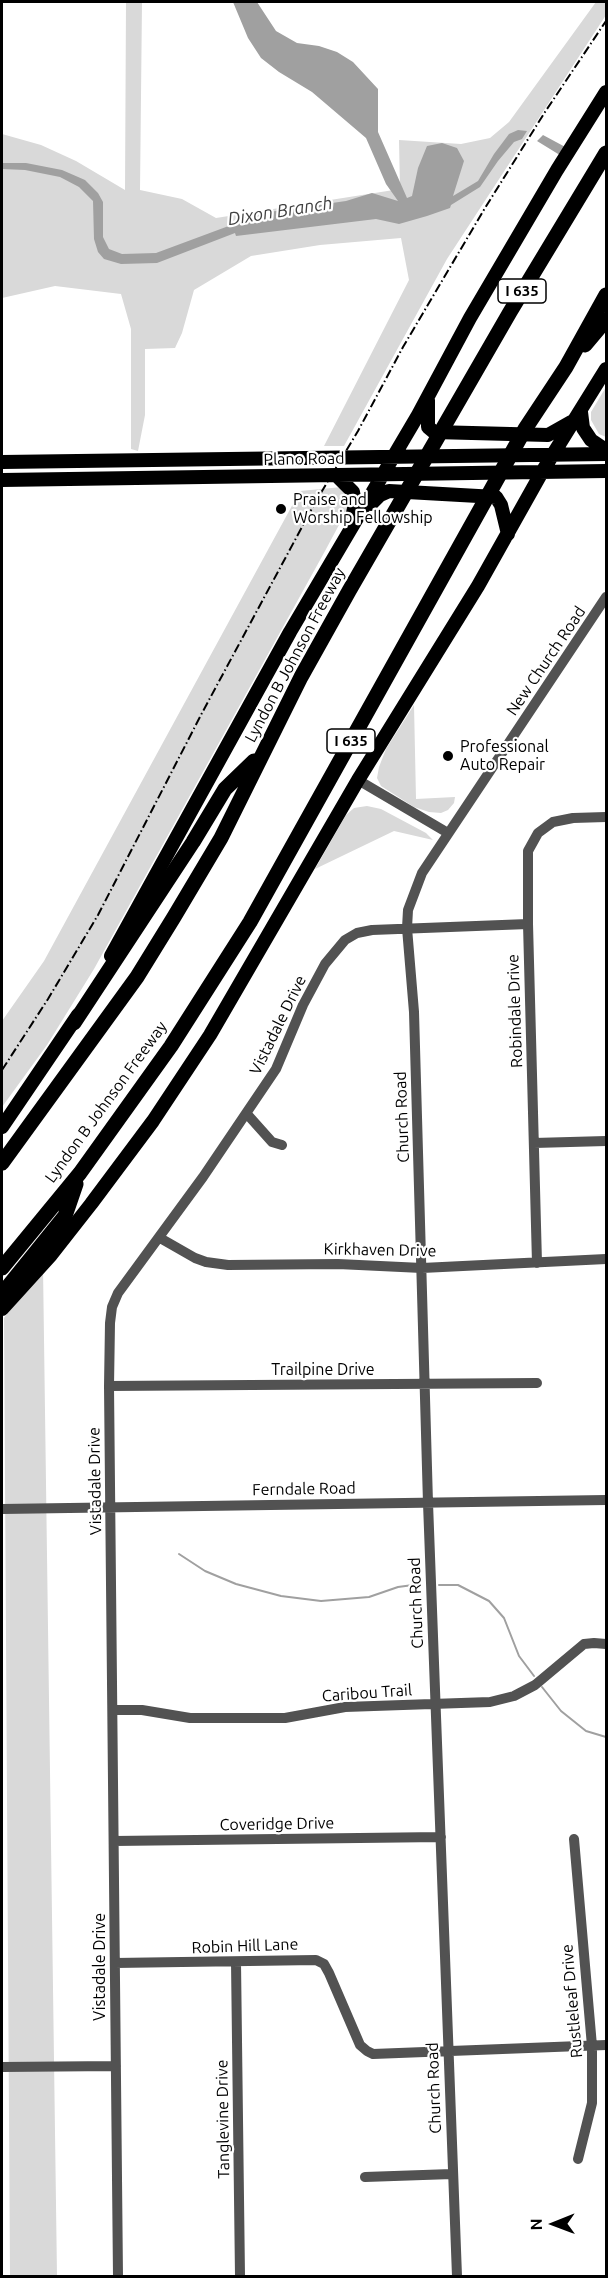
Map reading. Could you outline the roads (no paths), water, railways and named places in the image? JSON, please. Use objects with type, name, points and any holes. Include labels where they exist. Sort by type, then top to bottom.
[{"type":"highway","name":"Lyndon B Johnson Freeway","points":[[2,1163],[137,977],[220,838],[301,677],[440,431],[606,153]]},
{"type":"highway","name":"Lyndon B Johnson Freeway","points":[[2,1268],[80,1173],[171,1046],[250,922],[525,429],[566,367],[606,295]]},
{"type":"highway","points":[[566,367],[606,320]]},
{"type":"highway","points":[[74,1023],[193,842],[225,789],[263,753]]},
{"type":"highway","points":[[2,1294],[65,1216],[80,1173]]},
{"type":"main road","points":[[2,1127],[74,1023],[279,652],[385,474],[497,270],[606,92]]},
{"type":"main road","points":[[2,1309],[51,1255],[153,1121],[210,1035],[358,780],[606,369]]},
{"type":"main road","points":[[428,398],[428,427],[434,432],[548,435],[579,415]]},
{"type":"main road","points":[[579,415],[583,428],[591,440],[606,452]]},
{"type":"main road","name":"Plano Road","points":[[2,462],[606,452]]},
{"type":"main road","points":[[180,460],[180,477]]},
{"type":"main road","points":[[49,461],[49,479]]},
{"type":"main road","name":"Plano Road","points":[[2,480],[606,471]]},
{"type":"main road","points":[[336,475],[347,484],[355,498],[345,541]]},
{"type":"main road","points":[[360,515],[380,495],[389,492],[496,497],[501,505],[508,534]]},
{"type":"street","name":"New Church Road","points":[[407,928],[408,910],[416,883],[606,597]]},
{"type":"street","points":[[358,780],[448,833]]},
{"type":"street","name":"Robindale Drive","points":[[537,1263],[527,861],[532,840],[553,822],[573,818],[606,817]]},
{"type":"street","name":"Vistadale Drive","points":[[118,2277],[109,1386],[112,1307],[117,1293],[160,1238],[281,1060],[303,1005],[333,952],[345,940],[357,933],[407,928],[528,924]]},
{"type":"street","name":"Church Road","points":[[407,928],[414,1012],[428,1503],[457,2277]]},
{"type":"street","points":[[246,1114],[272,1142],[282,1145]]},
{"type":"street","points":[[534,1143],[606,1141]]},
{"type":"street","name":"Kirkhaven Drive","points":[[160,1238],[195,1258],[217,1264],[338,1263],[422,1268],[606,1260]]},
{"type":"street","name":"Trailpine Drive","points":[[109,1386],[537,1383]]},
{"type":"street","name":"Ferndale Road","points":[[2,1509],[606,1500]]},
{"type":"street","name":"Caribou Trail","points":[[113,1710],[142,1710],[190,1718],[285,1718],[339,1707],[500,1701],[535,1685],[584,1644],[594,1642],[606,1644]]},
{"type":"street","name":"Coveridge Drive","points":[[114,1841],[441,1837]]},
{"type":"street","name":"Rustleleaf Drive","points":[[574,1839],[592,2046],[592,2103],[578,2159]]},
{"type":"street","name":"Robin Hill Lane","points":[[115,1963],[316,1960],[324,1964],[329,1973],[360,2045],[373,2054],[606,2045]]},
{"type":"street","name":"Tanglevine Drive","points":[[236,1962],[240,2277]]},
{"type":"street","points":[[2,2067],[116,2066]]},
{"type":"street","points":[[365,2177],[452,2174]]},
{"type":"water","name":"Dixon Branch","points":[[233,2],[257,2],[276,31],[297,43],[319,46],[337,52],[353,62],[378,89],[378,132],[407,198],[412,196],[418,168],[427,146],[442,143],[457,148],[464,161],[453,196],[478,181],[509,134],[518,130],[527,131],[522,139],[514,142],[498,161],[480,187],[451,205],[450,208],[427,216],[399,224],[376,219],[236,236],[235,233],[157,263],[121,264],[104,259],[98,252],[94,239],[93,201],[79,187],[60,177],[25,170],[2,169],[2,163],[26,163],[62,170],[85,180],[98,193],[103,202],[103,237],[109,249],[122,254],[156,253],[234,224],[241,216],[346,201],[372,193],[398,201],[386,184],[366,138],[312,92],[261,58],[248,38]]},
{"type":"water","points":[[543,135],[569,149],[563,157],[537,141]]},
{"type":"waterway","points":[[179,1554],[205,1571],[236,1584],[281,1596],[321,1601],[369,1597],[398,1587],[413,1585]]},
{"type":"waterway","points":[[439,1585],[458,1585],[489,1601],[504,1618],[519,1656],[534,1676]]},
{"type":"waterway","points":[[542,1687],[561,1711],[586,1731],[606,1737]]},
{"type":"railway","points":[[2,1070],[98,915],[202,713],[316,501],[358,431],[403,347],[485,208],[606,21]]},
{"type":"place","name":"Praise and Worship Fellowship","points":[[281,509]]},
{"type":"place","name":"Professional Auto Repair","points":[[448,756]]}]
